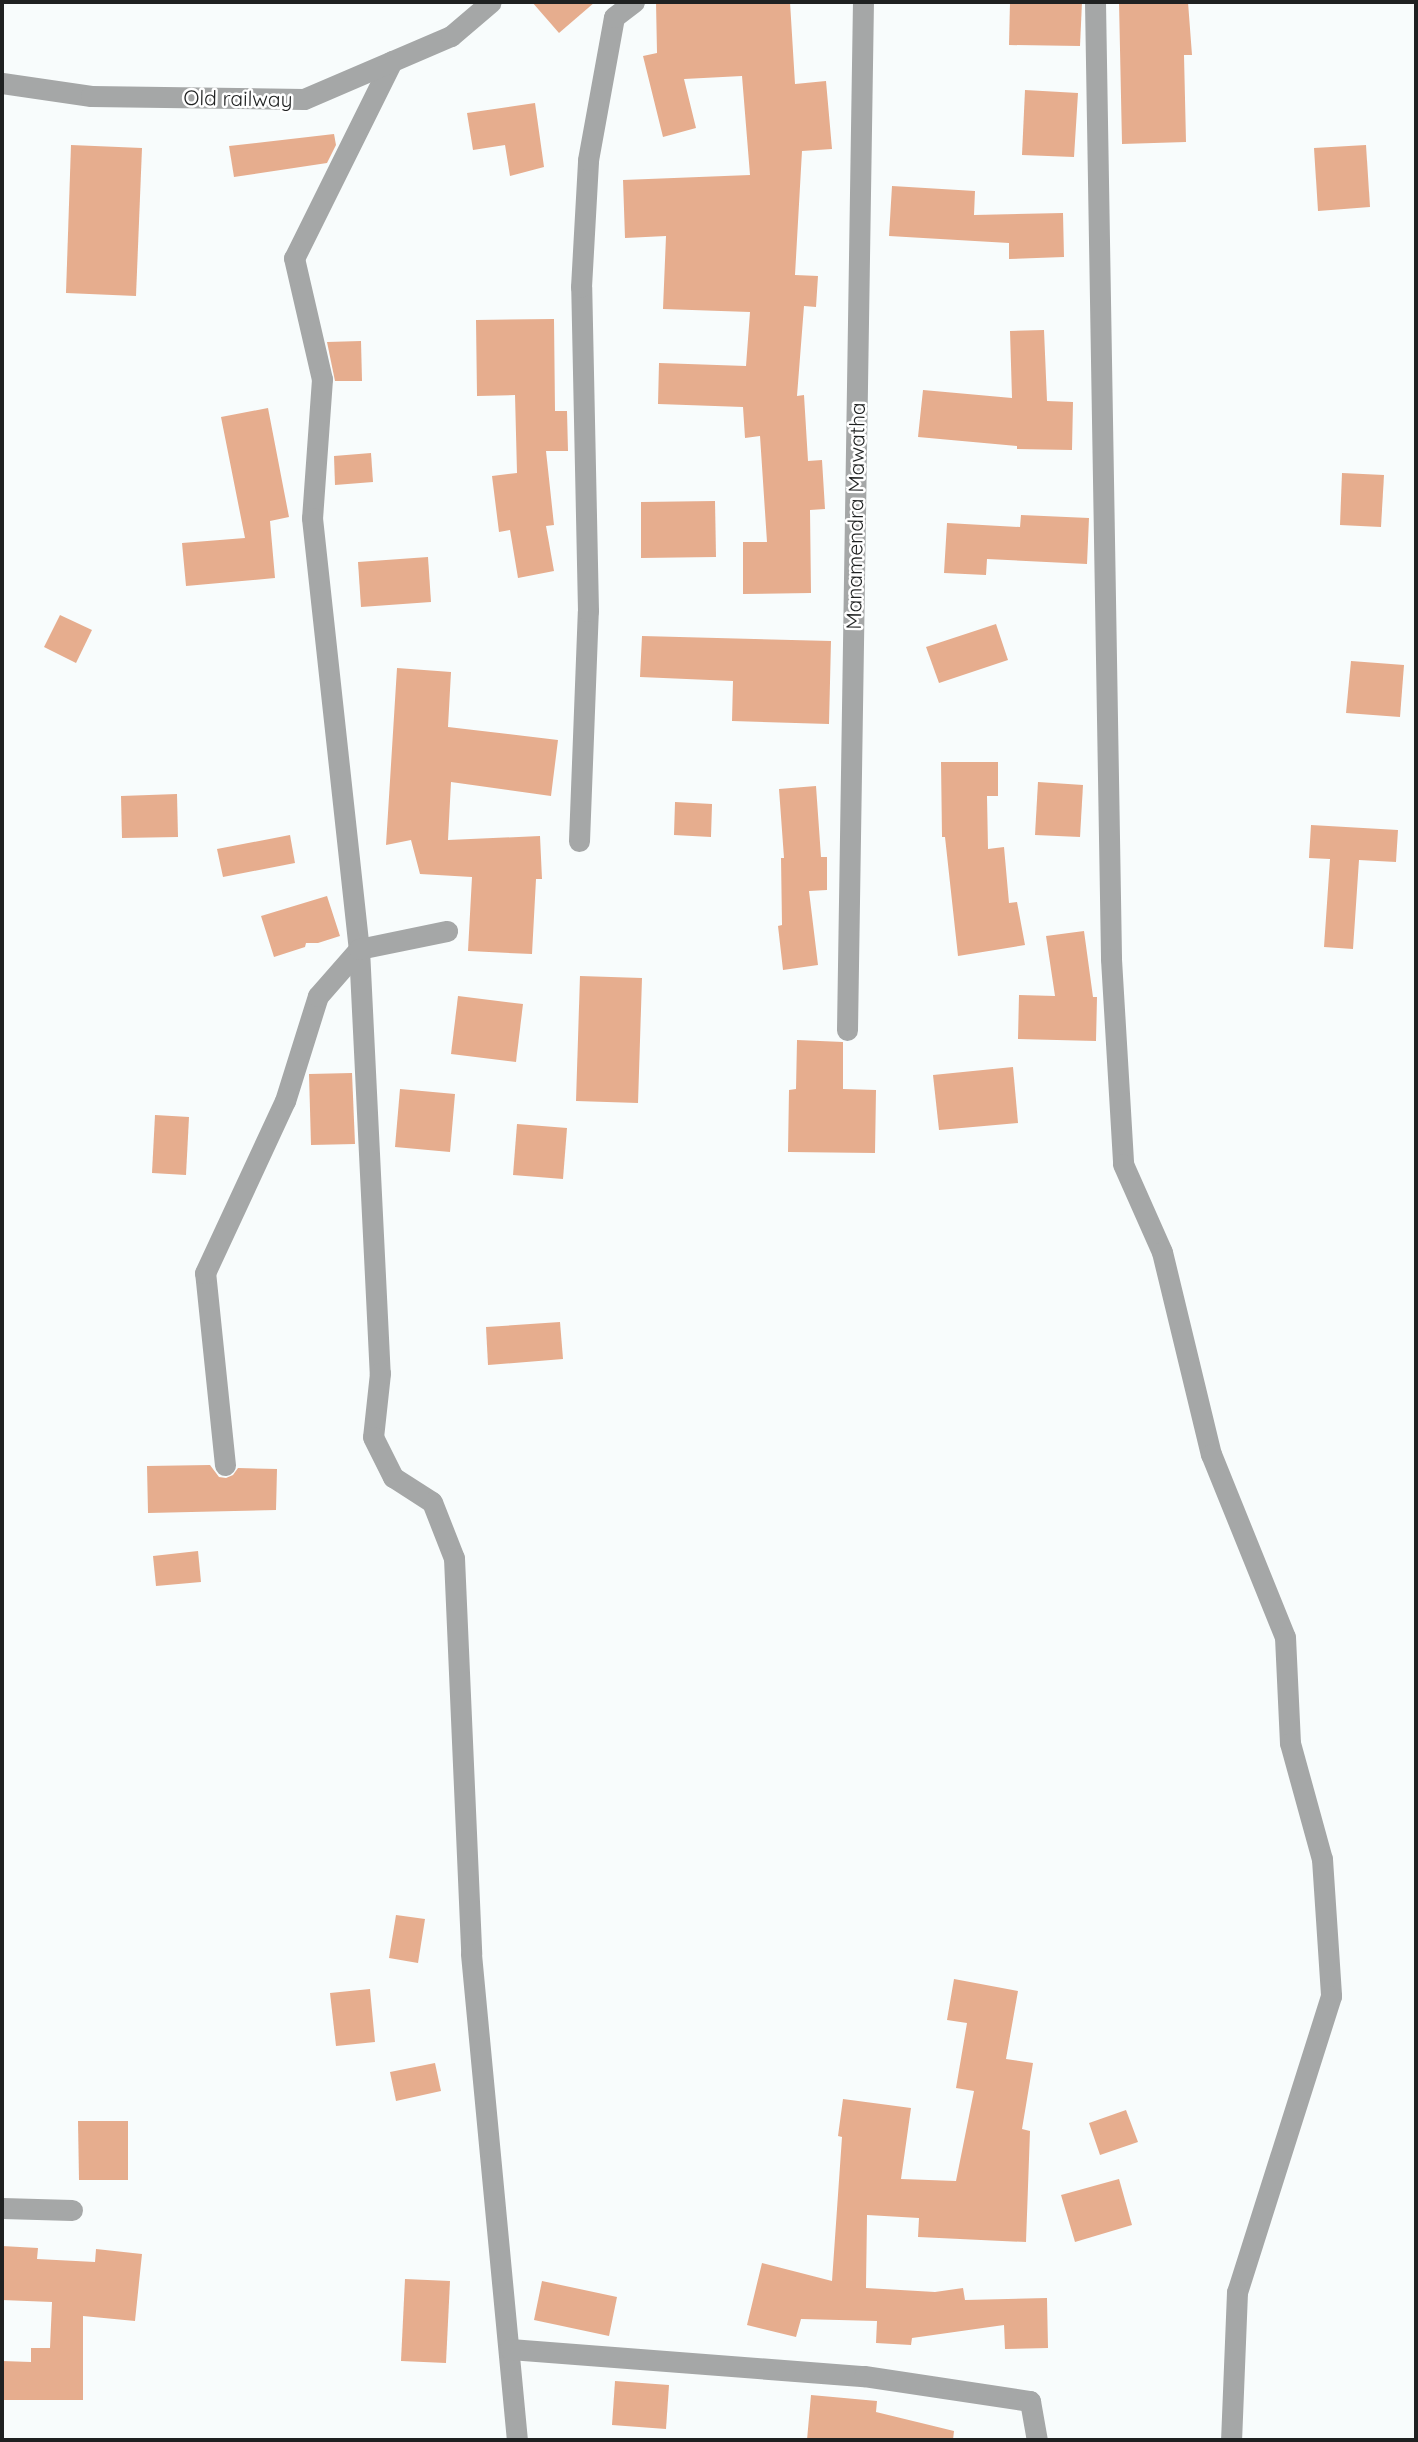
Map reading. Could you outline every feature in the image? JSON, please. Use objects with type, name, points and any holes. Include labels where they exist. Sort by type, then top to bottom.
[{"type":"street","name":"Old railway","points":[[2,83],[91,96],[304,99],[451,36],[491,2]]},
{"type":"street","points":[[579,841],[588,611],[581,287],[588,160],[614,17],[634,2]]},
{"type":"street","name":"Manamendra Mawatha","points":[[847,1030],[863,2]]},
{"type":"street","points":[[1095,2],[1111,945],[1123,1164],[1162,1252],[1211,1454],[1285,1637],[1290,1743],[1322,1859],[1331,1996],[1237,2292],[1231,2440]]},
{"type":"street","points":[[392,61],[294,258],[322,379],[312,518],[359,950],[380,1373],[373,1437],[393,1477],[432,1502],[454,1558],[471,1954],[517,2440]]},
{"type":"street","points":[[225,1465],[205,1273],[285,1101],[318,996],[359,950],[447,931]]},
{"type":"street","points":[[2,2208],[72,2210]]},
{"type":"street","points":[[510,2349],[864,2376],[1030,2401],[1037,2440]]},
{"type":"building","points":[[532,2],[595,2],[559,33]]},
{"type":"building","points":[[656,2],[790,2],[795,84],[826,81],[832,149],[802,151],[795,275],[818,276],[816,307],[804,306],[797,396],[804,395],[808,461],[822,460],[825,509],[810,510],[811,593],[743,594],[743,542],[767,542],[760,436],[745,438],[743,407],[658,404],[659,363],[746,366],[750,312],[663,309],[666,236],[625,238],[623,180],[750,175],[742,76],[684,79],[696,128],[663,137],[643,56],[657,53]]},
{"type":"building","points":[[1010,2],[1082,2],[1080,46],[1009,45]]},
{"type":"building","points":[[1119,2],[1188,2],[1192,55],[1184,55],[1186,142],[1122,144]]},
{"type":"building","points":[[1025,90],[1078,93],[1074,157],[1022,155]]},
{"type":"building","points":[[535,103],[544,167],[510,176],[505,145],[473,150],[467,113]]},
{"type":"building","points":[[334,134],[336,145],[327,163],[234,177],[229,146]]},
{"type":"building","points":[[71,145],[142,148],[136,296],[66,293]]},
{"type":"building","points":[[1366,145],[1370,207],[1318,211],[1314,148]]},
{"type":"building","points":[[892,186],[975,191],[974,215],[1063,213],[1064,257],[1009,259],[1009,243],[889,236]]},
{"type":"building","points":[[554,319],[555,411],[567,411],[568,451],[546,451],[554,525],[546,526],[554,571],[518,578],[510,530],[499,532],[492,476],[517,473],[515,395],[477,396],[476,320]]},
{"type":"building","points":[[1044,330],[1047,401],[1073,402],[1072,450],[1017,449],[1017,446],[918,437],[923,390],[1012,398],[1010,331]]},
{"type":"building","points":[[361,341],[362,381],[335,381],[327,342]]},
{"type":"building","points":[[268,408],[289,517],[270,521],[275,578],[186,586],[182,543],[245,538],[221,417]]},
{"type":"building","points":[[371,453],[373,482],[335,485],[334,456]]},
{"type":"building","points":[[1342,473],[1384,475],[1381,527],[1340,525]]},
{"type":"building","points":[[715,501],[716,557],[641,558],[641,502]]},
{"type":"building","points":[[1021,515],[1089,518],[1087,564],[987,559],[986,575],[944,573],[947,523],[1020,527]]},
{"type":"building","points":[[428,557],[431,602],[361,607],[358,562]]},
{"type":"building","points":[[60,615],[92,630],[76,663],[44,647]]},
{"type":"building","points":[[996,624],[1008,660],[939,683],[926,647]]},
{"type":"building","points":[[642,636],[831,641],[829,724],[732,721],[733,681],[640,677]]},
{"type":"building","points":[[1351,661],[1404,665],[1400,717],[1346,713]]},
{"type":"building","points":[[397,668],[451,672],[448,727],[558,740],[551,796],[451,782],[448,840],[540,836],[542,879],[536,879],[532,954],[468,951],[472,877],[420,874],[411,840],[386,845]]},
{"type":"building","points":[[941,762],[998,762],[998,796],[987,796],[988,849],[1004,847],[1009,903],[1017,902],[1025,945],[958,956],[945,837],[942,837]]},
{"type":"building","points":[[1038,782],[1083,785],[1080,837],[1035,835]]},
{"type":"building","points":[[816,786],[821,857],[827,857],[827,890],[809,891],[818,965],[783,970],[778,926],[782,925],[781,858],[784,858],[779,789]]},
{"type":"building","points":[[177,794],[178,837],[122,838],[121,796]]},
{"type":"building","points":[[675,802],[712,804],[711,837],[674,835]]},
{"type":"building","points":[[1311,825],[1398,830],[1396,862],[1359,860],[1353,949],[1324,947],[1330,859],[1309,858]]},
{"type":"building","points":[[290,835],[295,863],[223,877],[217,849]]},
{"type":"building","points":[[327,896],[340,936],[318,943],[306,943],[305,947],[274,957],[261,916]]},
{"type":"building","points":[[1084,931],[1093,997],[1097,997],[1096,1041],[1018,1039],[1019,995],[1055,996],[1046,936]]},
{"type":"building","points":[[580,976],[642,978],[638,1103],[576,1101]]},
{"type":"building","points":[[458,996],[523,1004],[516,1062],[451,1054]]},
{"type":"building","points":[[797,1040],[843,1042],[843,1089],[876,1090],[875,1153],[788,1152],[789,1090],[796,1089]]},
{"type":"building","points":[[1013,1067],[1018,1123],[939,1130],[933,1075]]},
{"type":"building","points":[[352,1073],[355,1144],[311,1145],[309,1074]]},
{"type":"building","points":[[400,1089],[455,1094],[450,1152],[395,1147]]},
{"type":"building","points":[[155,1115],[189,1117],[186,1175],[152,1173]]},
{"type":"building","points":[[517,1124],[567,1128],[563,1179],[513,1175]]},
{"type":"building","points":[[560,1322],[563,1359],[488,1365],[486,1327]]},
{"type":"building","points":[[210,1465],[219,1477],[226,1478],[233,1475],[238,1468],[277,1469],[276,1510],[148,1513],[147,1466]]},
{"type":"building","points":[[198,1551],[201,1582],[156,1586],[153,1556]]},
{"type":"building","points":[[396,1915],[425,1919],[418,1963],[389,1958]]},
{"type":"building","points":[[954,1979],[1018,1991],[1006,2059],[1033,2063],[1022,2129],[1030,2131],[1026,2242],[918,2237],[919,2218],[867,2215],[866,2288],[935,2292],[963,2288],[965,2300],[1047,2298],[1048,2348],[1005,2349],[1004,2325],[912,2338],[911,2345],[876,2343],[877,2321],[801,2319],[796,2337],[747,2325],[762,2263],[832,2281],[842,2137],[838,2136],[843,2099],[911,2108],[901,2179],[956,2181],[974,2091],[956,2088],[967,2023],[947,2020]]},
{"type":"building","points":[[370,1989],[375,2042],[336,2046],[330,1993]]},
{"type":"building","points":[[435,2063],[441,2091],[396,2101],[390,2072]]},
{"type":"building","points":[[1126,2110],[1138,2142],[1100,2155],[1089,2123]]},
{"type":"building","points":[[78,2121],[128,2121],[128,2180],[79,2180]]},
{"type":"building","points":[[1119,2179],[1132,2225],[1075,2242],[1061,2195]]},
{"type":"building","points":[[2,2246],[38,2248],[37,2259],[95,2262],[96,2249],[142,2254],[135,2321],[83,2316],[83,2400],[2,2400],[2,2361],[31,2362],[31,2348],[50,2348],[52,2302],[2,2300]]},
{"type":"building","points":[[405,2279],[450,2281],[446,2363],[401,2361]]},
{"type":"building","points":[[542,2281],[617,2297],[609,2336],[534,2320]]},
{"type":"building","points":[[615,2381],[669,2385],[666,2429],[612,2425]]},
{"type":"building","points":[[811,2395],[877,2401],[876,2412],[954,2431],[953,2440],[807,2440]]}]
